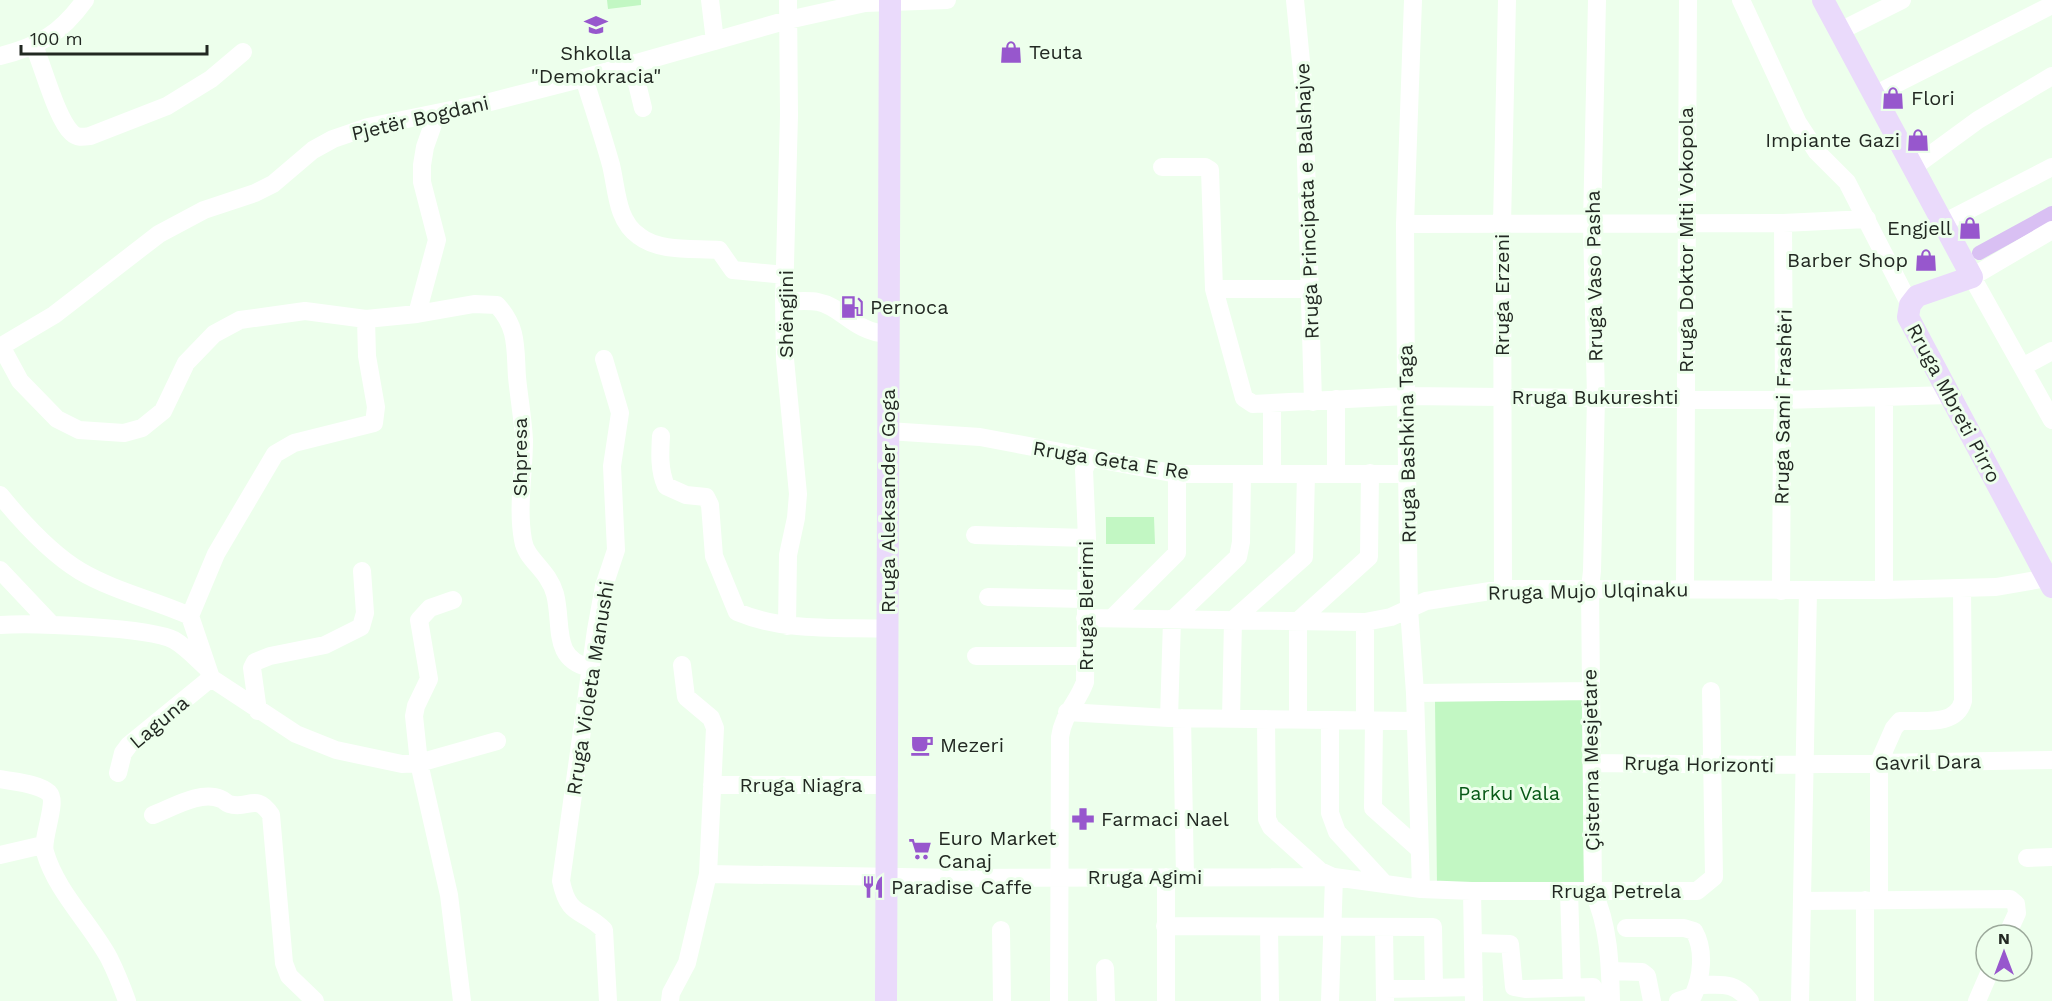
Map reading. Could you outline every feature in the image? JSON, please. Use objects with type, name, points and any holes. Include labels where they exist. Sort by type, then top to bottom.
[{"type":"main road","points":[[1823,0],[1915,166],[1972,277],[1917,296],[1910,305]]},
{"type":"main road","name":"Rruga Aleksander Goga","points":[[886,1001],[889,785],[887,334],[890,1]]},
{"type":"main road","name":"Rruga Mbreti Pirro","points":[[1910,305],[1908,317],[2050,582]]},
{"type":"street","points":[[0,56],[34,46],[59,31],[85,0]]},
{"type":"street","points":[[710,0],[715,41]]},
{"type":"street","name":"Shëngjini","points":[[787,626],[788,555],[796,518],[798,494],[785,359],[788,0]]},
{"type":"street","name":"Pjetër Bogdani","points":[[0,347],[62,309],[159,234],[204,210],[255,193],[273,184],[313,150],[333,139],[368,127],[584,78],[788,20],[865,3],[947,0]]},
{"type":"street","name":"Rruga Principata e Balshajve","points":[[1295,0],[1304,92],[1313,402]]},
{"type":"street","name":"Rruga Bashkina Taga","points":[[1413,0],[1405,224],[1406,396],[1409,609],[1415,693],[1422,889]]},
{"type":"street","name":"Rruga Erzeni","points":[[1503,589],[1502,224],[1507,0]]},
{"type":"street","name":"Rruga Vaso Pasha","points":[[1590,588],[1593,571],[1596,398],[1592,224],[1597,0]]},
{"type":"street","name":"Rruga Doktor Miti Vokopola","points":[[1685,588],[1688,0]]},
{"type":"street","name":"Rruga Mbreti Pirro","points":[[1741,0],[1798,123],[1817,152],[1847,182],[1910,305]]},
{"type":"street","points":[[1840,31],[1902,0]]},
{"type":"street","points":[[1874,95],[2052,4]]},
{"type":"street","points":[[34,46],[50,90],[65,122],[71,133],[79,137],[90,136],[166,106],[211,79],[243,52]]},
{"type":"street","points":[[632,63],[644,108]]},
{"type":"street","points":[[1915,166],[1978,120],[2052,76]]},
{"type":"street","points":[[584,78],[611,165],[618,204],[626,222],[639,237],[663,246],[719,250],[733,270],[785,275]]},
{"type":"street","points":[[417,314],[437,240],[422,182],[422,165],[424,147],[437,113]]},
{"type":"street","points":[[1162,167],[1205,167],[1210,170],[1214,289],[1311,288]]},
{"type":"street","points":[[1945,222],[2052,167]]},
{"type":"street","points":[[1405,224],[1783,223],[1867,219]]},
{"type":"street","name":"Rruga Sami Frashëri","points":[[1781,591],[1784,400],[1783,223]]},
{"type":"street","points":[[2052,230],[1972,277],[2024,366],[2052,420]]},
{"type":"street","name":"Rruga Bukureshti","points":[[1214,289],[1244,398],[1252,404],[1406,396],[1686,397],[1784,400],[1949,395]]},
{"type":"street","points":[[784,302],[819,302],[852,323],[874,333],[887,334]]},
{"type":"street","name":"Shpresa","points":[[0,347],[20,381],[57,419],[80,430],[124,433],[142,428],[163,411],[186,363],[214,334],[240,320],[305,311],[366,319],[489,303],[496,305],[503,312],[514,332],[524,439],[520,492],[523,542],[527,554],[539,564],[552,585],[564,651],[576,665],[590,668]]},
{"type":"street","points":[[209,674],[190,616],[216,554],[275,454],[294,443],[374,423],[376,407],[368,356],[366,319]]},
{"type":"street","points":[[2024,366],[2052,351]]},
{"type":"street","name":"Rruga Violeta Manushi","points":[[604,359],[620,413],[612,466],[616,550],[604,586],[590,668],[561,881],[567,903],[573,910],[604,930],[608,1001]]},
{"type":"street","points":[[1884,398],[1884,590]]},
{"type":"street","points":[[1336,399],[1336,473]]},
{"type":"street","points":[[1272,404],[1272,473]]},
{"type":"street","name":"Rruga Geta E Re","points":[[888,431],[980,437],[1177,474],[1408,474]]},
{"type":"street","points":[[661,436],[661,467],[666,486],[687,495],[706,497],[710,505],[714,556],[737,612],[787,626],[889,629]]},
{"type":"street","name":"Rruga Blerimi","points":[[1059,1001],[1060,737],[1067,712],[1081,694],[1085,682],[1087,538],[1084,471],[1089,458]]},
{"type":"street","points":[[1298,720],[1298,621],[1369,556],[1370,473]]},
{"type":"street","points":[[1112,618],[1177,554],[1177,474]]},
{"type":"street","points":[[1185,877],[1175,718],[1172,620],[1238,557],[1241,542],[1242,474]]},
{"type":"street","points":[[1231,718],[1233,620],[1304,557],[1306,474]]},
{"type":"street","points":[[0,495],[15,513],[78,570],[111,586],[190,616]]},
{"type":"street","points":[[975,535],[1087,538]]},
{"type":"street","points":[[0,570],[52,626]]},
{"type":"street","points":[[258,711],[252,668],[255,662],[270,656],[325,645],[361,627],[365,613],[363,571]]},
{"type":"street","name":"Rruga Mujo Ulqinaku","points":[[1085,618],[1365,622],[1391,617],[1426,601],[1503,589],[1685,588],[1808,591],[1996,587],[2050,582]]},
{"type":"street","name":"Çisterna Mesjetare","points":[[1590,588],[1593,891],[1602,911],[1610,971],[1611,1001]]},
{"type":"street","points":[[1865,1001],[1879,762],[1894,728],[1900,721],[1944,720],[1954,717],[1960,710],[1963,701],[1962,588]]},
{"type":"street","points":[[1800,1001],[1808,591]]},
{"type":"street","points":[[988,597],[1085,598]]},
{"type":"street","points":[[453,600],[430,608],[419,620],[429,679],[416,706],[414,716],[418,763],[449,895],[462,1001]]},
{"type":"street","points":[[1365,622],[1373,808],[1419,849]]},
{"type":"street","points":[[0,625],[154,633],[174,640],[209,674],[258,711],[296,734],[336,750],[402,764],[418,763],[497,741]]},
{"type":"street","points":[[976,656],[1086,656]]},
{"type":"street","points":[[670,1001],[671,993],[687,963],[708,874],[715,728],[711,718],[687,696],[682,665]]},
{"type":"street","name":"Laguna","points":[[118,773],[123,753],[129,745],[209,674]]},
{"type":"street","points":[[1415,693],[1590,691]]},
{"type":"street","name":"Rruga Petrela","points":[[1472,891],[1697,891],[1706,886],[1713,877],[1711,691]]},
{"type":"street","points":[[1067,712],[1175,718],[1415,721]]},
{"type":"street","points":[[1266,719],[1267,819],[1271,827],[1320,871],[1334,877],[1329,1001]]},
{"type":"street","points":[[1330,720],[1330,813],[1337,832],[1384,883]]},
{"type":"street","name":"Gavril Dara","points":[[1805,764],[2052,760]]},
{"type":"street","name":"Rruga Horizonti","points":[[1593,763],[1805,764]]},
{"type":"street","points":[[0,779],[33,786],[48,792],[51,797],[49,823],[43,845],[48,864],[109,958],[127,1001]]},
{"type":"street","name":"Rruga Niagra","points":[[712,785],[889,785]]},
{"type":"street","points":[[153,816],[199,797],[220,798],[230,804],[257,802],[266,807],[271,816],[284,963],[289,976],[315,1001]]},
{"type":"street","points":[[0,855],[43,845]]},
{"type":"street","points":[[2027,858],[2052,857]]},
{"type":"street","name":"Rruga Agimi","points":[[708,874],[887,875],[962,878],[1334,877],[1422,889],[1472,891]]},
{"type":"street","points":[[1166,877],[1166,1001]]},
{"type":"street","points":[[1384,927],[1385,995],[1434,988],[1474,994],[1472,891]]},
{"type":"street","points":[[1569,891],[1572,987]]},
{"type":"street","points":[[1803,901],[2010,899],[2016,904],[2017,913],[2012,923]]},
{"type":"street","points":[[1165,926],[1433,927],[1434,988]]},
{"type":"street","points":[[1269,927],[1270,1001]]},
{"type":"street","points":[[1626,928],[1684,928],[1694,931],[1701,944],[1699,985],[1693,996],[1678,1001]]},
{"type":"street","points":[[1001,930],[1002,1001]]},
{"type":"street","points":[[1474,943],[1510,944],[1514,987],[1526,995],[1572,987],[1593,987],[1594,1001]]},
{"type":"street","points":[[1105,968],[1106,1001]]},
{"type":"street","points":[[1610,971],[1642,972],[1647,976],[1652,1001]]},
{"type":"street","points":[[1977,1001],[1985,983]]},
{"type":"street","points":[[1699,985],[1729,985],[1740,989],[1750,1001]]},
{"type":"green space","points":[[607,0],[641,0],[641,5],[608,9]]},
{"type":"green space","points":[[1106,517],[1154,517],[1155,544],[1106,544]]},
{"type":"green space","name":"Parku Vala","points":[[1582,700],[1584,886],[1437,887],[1435,701]]},
{"type":"waterway","points":[[1979,253],[2052,213]]},
{"type":"place","name":"Shkolla \"Demokracia\"","points":[[596,25]]},
{"type":"place","name":"Teuta","points":[[1011,52]]},
{"type":"place","name":"Flori","points":[[1893,98]]},
{"type":"place","name":"Impiante Gazi","points":[[1918,140]]},
{"type":"place","name":"Engjell","points":[[1970,228]]},
{"type":"place","name":"Barber Shop","points":[[1926,260]]},
{"type":"place","name":"Pernoca","points":[[852,307]]},
{"type":"place","name":"Mezeri","points":[[922,745]]},
{"type":"place","name":"Farmaci Nael","points":[[1083,819]]},
{"type":"place","name":"Euro Market Canaj","points":[[920,849]]},
{"type":"place","name":"Paradise Caffe","points":[[873,887]]}]
